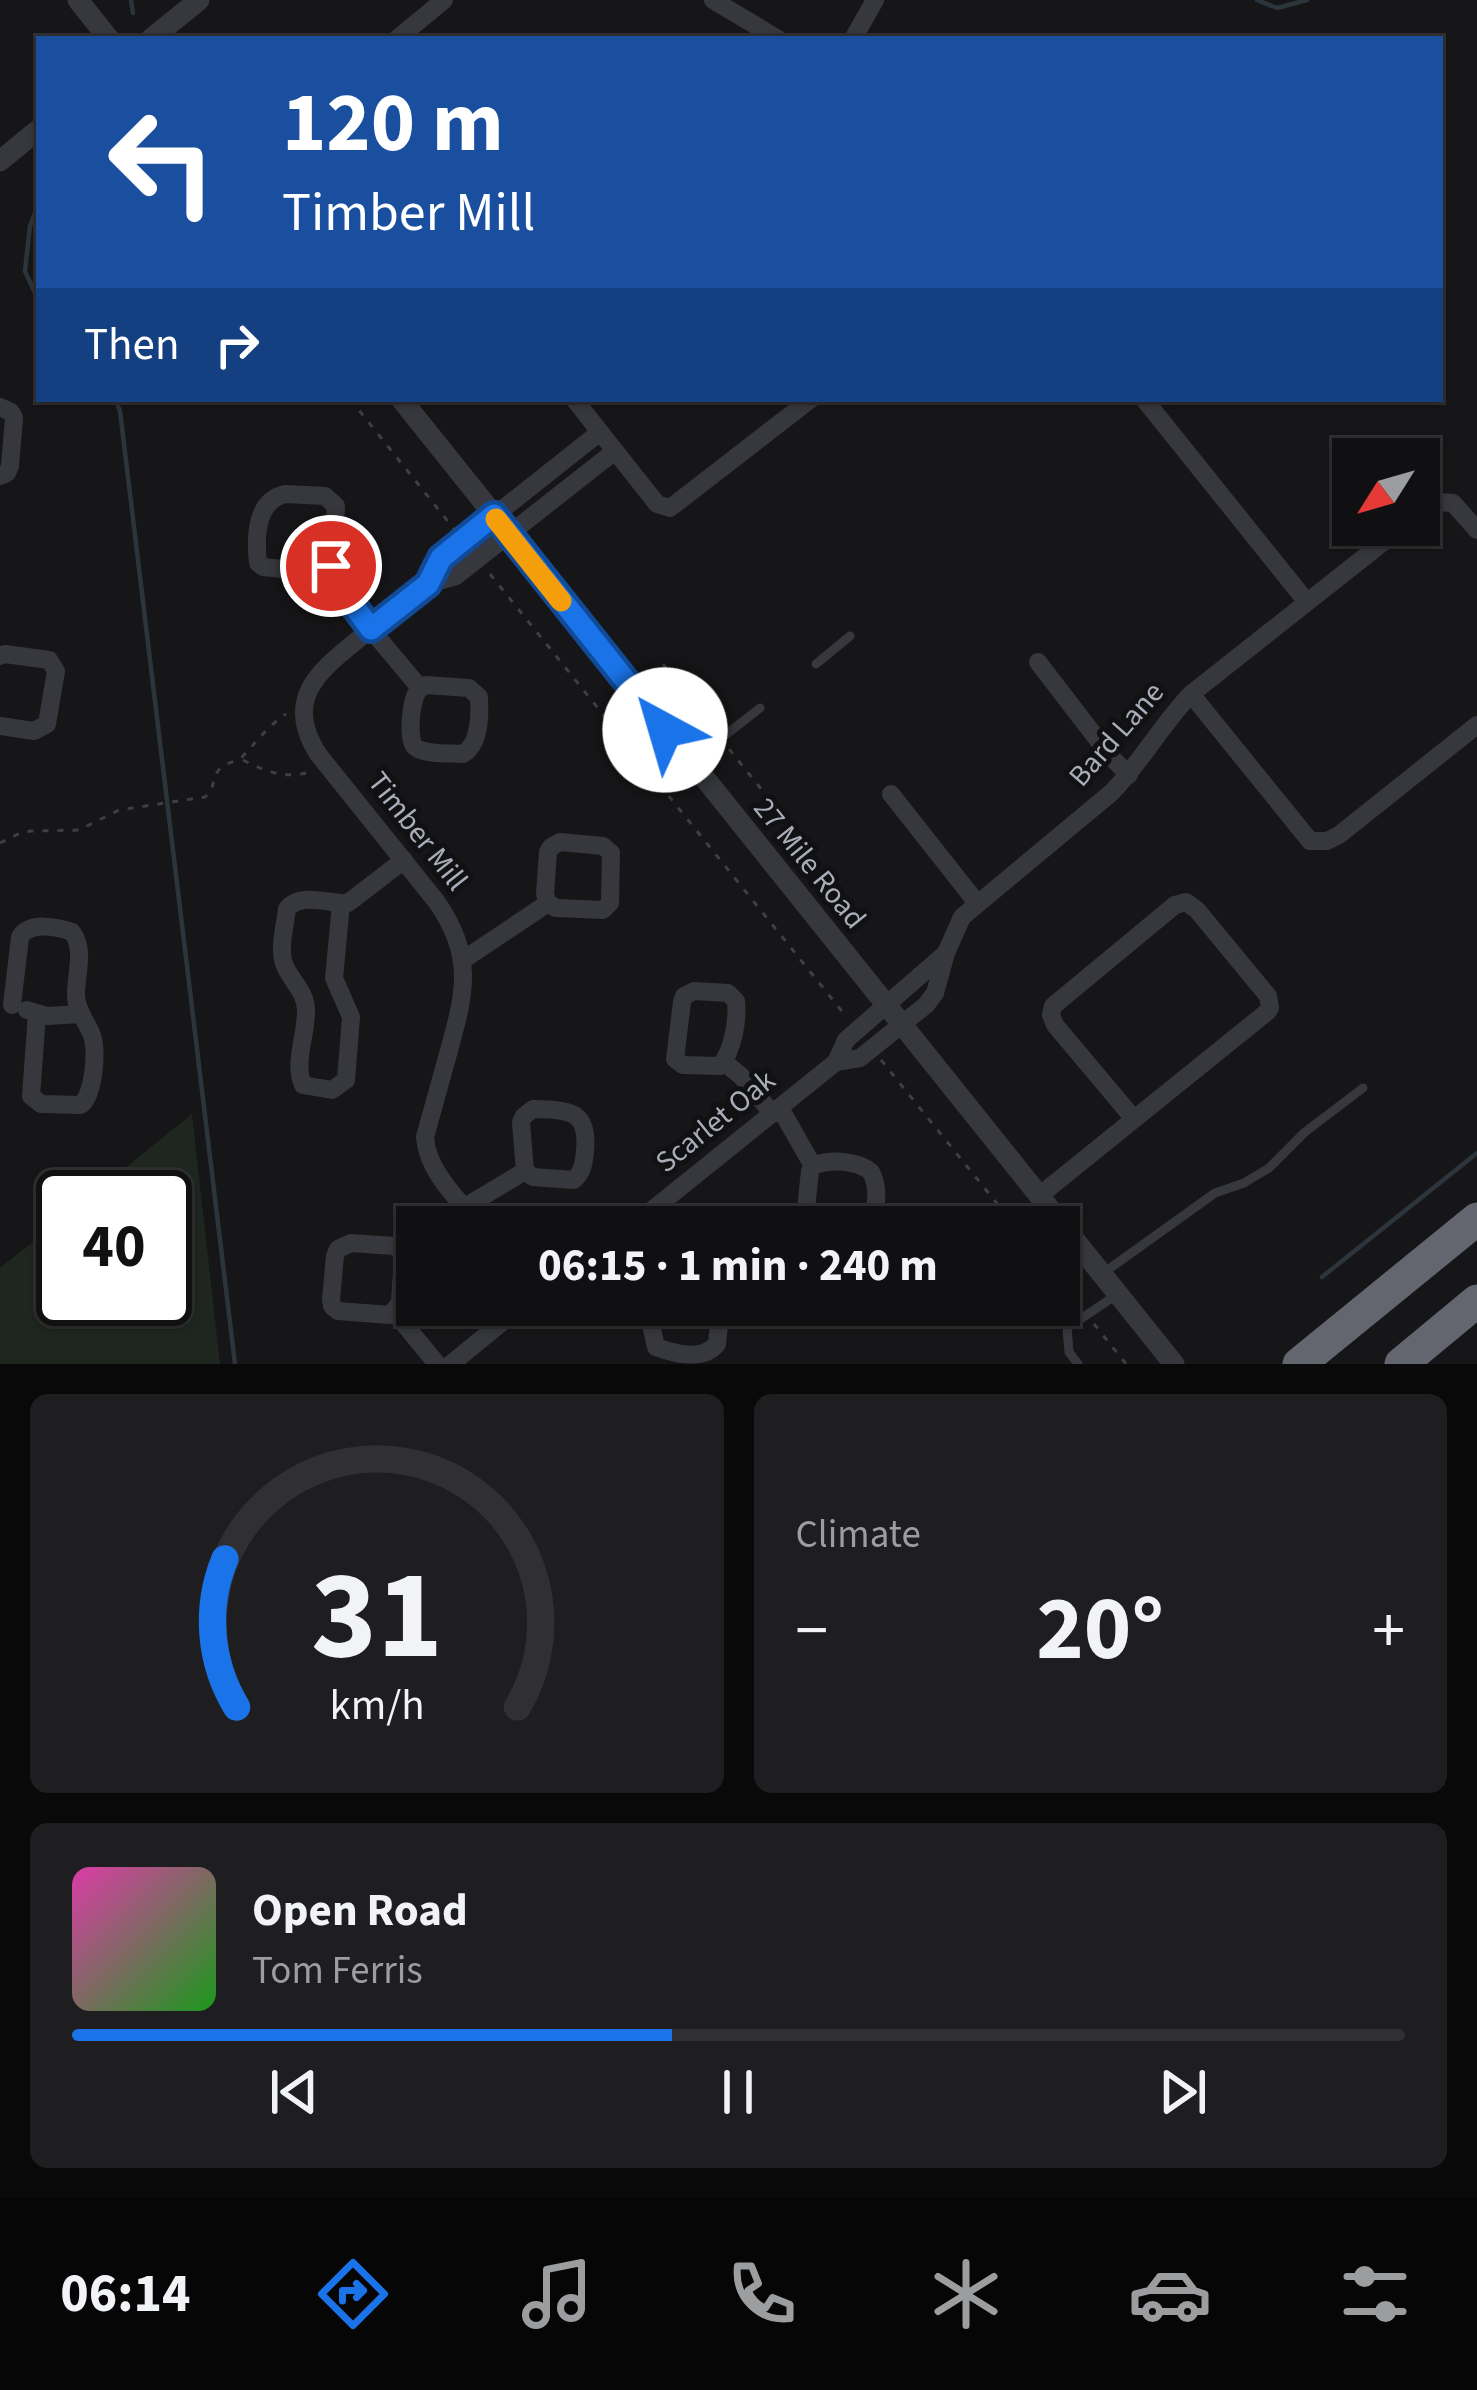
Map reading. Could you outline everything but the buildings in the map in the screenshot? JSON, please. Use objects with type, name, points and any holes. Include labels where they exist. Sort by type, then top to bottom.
[{"type":"highway","points":[[1299,1364],[1477,1219]]},
{"type":"highway","points":[[1400,1364],[1477,1301]]},
{"type":"street","points":[[78,0],[107,36]]},
{"type":"street","points":[[156,36],[200,0]]},
{"type":"street","points":[[401,36],[444,0]]},
{"type":"street","points":[[713,0],[773,36]]},
{"type":"street","points":[[855,36],[875,0]]},
{"type":"street","points":[[0,160],[36,131]]},
{"type":"street","name":"27 Mile Road","points":[[403,402],[1174,1364]]},
{"type":"street","points":[[576,402],[657,505],[670,508],[807,402]]},
{"type":"street","points":[[1146,402],[1306,601]]},
{"type":"street","points":[[0,407],[14,418],[10,466],[0,476]]},
{"type":"street","points":[[428,584],[441,558],[600,432]]},
{"type":"street","points":[[304,706],[320,671],[371,629],[428,584],[456,577],[615,451]]},
{"type":"street","points":[[285,494],[332,499],[337,514],[333,561],[327,570],[263,567],[258,562],[260,514],[269,500],[285,494]]},
{"type":"street","points":[[1440,502],[1453,503],[1477,530]]},
{"type":"street","name":"Bard Lane","points":[[902,1026],[935,993],[962,917],[1111,793],[1191,694],[1378,546]]},
{"type":"street","points":[[327,570],[420,688]]},
{"type":"street","points":[[0,656],[49,660],[56,671],[47,724],[34,731],[0,726]]},
{"type":"street","points":[[1038,662],[1129,775]]},
{"type":"street","points":[[433,685],[474,691],[480,703],[475,743],[468,752],[412,746],[414,699],[420,688],[433,685]]},
{"type":"street","points":[[1191,694],[1310,841],[1339,836],[1477,725]]},
{"type":"street","name":"Timber Mill","points":[[304,706],[311,742],[447,916],[460,945],[463,1002],[425,1137],[435,1169],[464,1206]]},
{"type":"street","points":[[891,794],[976,903]]},
{"type":"street","points":[[560,842],[608,848],[613,858],[607,907],[598,912],[548,903],[551,847],[560,842]]},
{"type":"street","points":[[341,904],[334,978],[351,1017],[346,1080],[338,1089],[309,1088],[300,1079],[305,1002],[284,961],[289,904],[299,899],[341,904],[404,860]]},
{"type":"street","points":[[1039,1196],[1267,1012],[1271,1005],[1186,902],[1174,905],[1053,1006],[1055,1025],[1134,1119]]},
{"type":"street","points":[[463,961],[548,903]]},
{"type":"street","points":[[37,1014],[31,1096],[41,1104],[74,1106],[90,1096],[94,1051],[76,998],[80,943],[73,932],[65,930],[24,930],[6,1006],[37,1014],[81,1014]]},
{"type":"street","name":"Bard Lane","points":[[885,1005],[946,953]]},
{"type":"street","points":[[305,1002],[340,992]]},
{"type":"street","points":[[728,992],[736,1000],[724,1063],[714,1068],[683,1065],[675,1059],[682,1002],[689,993],[728,992]]},
{"type":"street","name":"Scarlet Oak","points":[[657,1206],[836,1062],[846,1040],[885,1005]]},
{"type":"street","name":"Scarlet Oak","points":[[836,1062],[860,1058],[902,1026]]},
{"type":"street","points":[[724,1063],[776,1111],[813,1166]]},
{"type":"street","points":[[539,1108],[580,1119],[587,1132],[578,1178],[533,1177],[525,1171],[521,1122],[528,1112],[539,1108]]},
{"type":"street","points":[[807,1206],[810,1171],[823,1162],[858,1164],[871,1172],[877,1189],[875,1206]]},
{"type":"street","points":[[467,1206],[525,1171]]},
{"type":"street","points":[[351,1243],[400,1249],[405,1258],[395,1312],[385,1317],[332,1306],[338,1249],[351,1243]]},
{"type":"street","points":[[395,1312],[437,1364]]},
{"type":"street","points":[[451,1364],[497,1326]]},
{"type":"street","points":[[652,1326],[656,1347],[702,1354],[714,1349],[719,1326]]},
{"type":"lane","points":[[816,664],[850,636]]},
{"type":"lane","points":[[691,762],[760,708]]},
{"type":"lane","points":[[1102,1274],[1215,1192],[1270,1168],[1305,1132],[1363,1088]]},
{"type":"lane","points":[[1072,1362],[1067,1328],[1118,1294]]},
{"type":"path","points":[[352,402],[459,533]]},
{"type":"path","points":[[484,566],[853,1024]]},
{"type":"path","points":[[663,664],[706,720]]},
{"type":"path","points":[[0,843],[20,832],[79,830],[119,810],[198,800],[211,793],[218,770],[241,760],[269,726],[304,706]]},
{"type":"path","points":[[736,758],[799,836]]},
{"type":"path","points":[[241,760],[293,776],[327,765]]},
{"type":"path","points":[[878,1056],[999,1206]]},
{"type":"shaded area","points":[[192,1114],[220,1364],[0,1364],[0,1268],[36,1239],[36,1326],[192,1326],[192,1170],[123,1170]]},
{"type":"waterway","points":[[131,0],[133,13]]},
{"type":"waterway","points":[[1257,0],[1277,8],[1307,0]]},
{"type":"waterway","points":[[36,210],[25,271],[36,295]]},
{"type":"waterway","points":[[116,402],[235,1364]]},
{"type":"waterway","points":[[1322,1277],[1477,1153]]},
{"type":"slow traffic","points":[[496,519],[561,601]]},
{"type":"route","points":[[331,566],[327,570],[371,629],[428,584],[441,558],[494,515],[665,730]]}]
